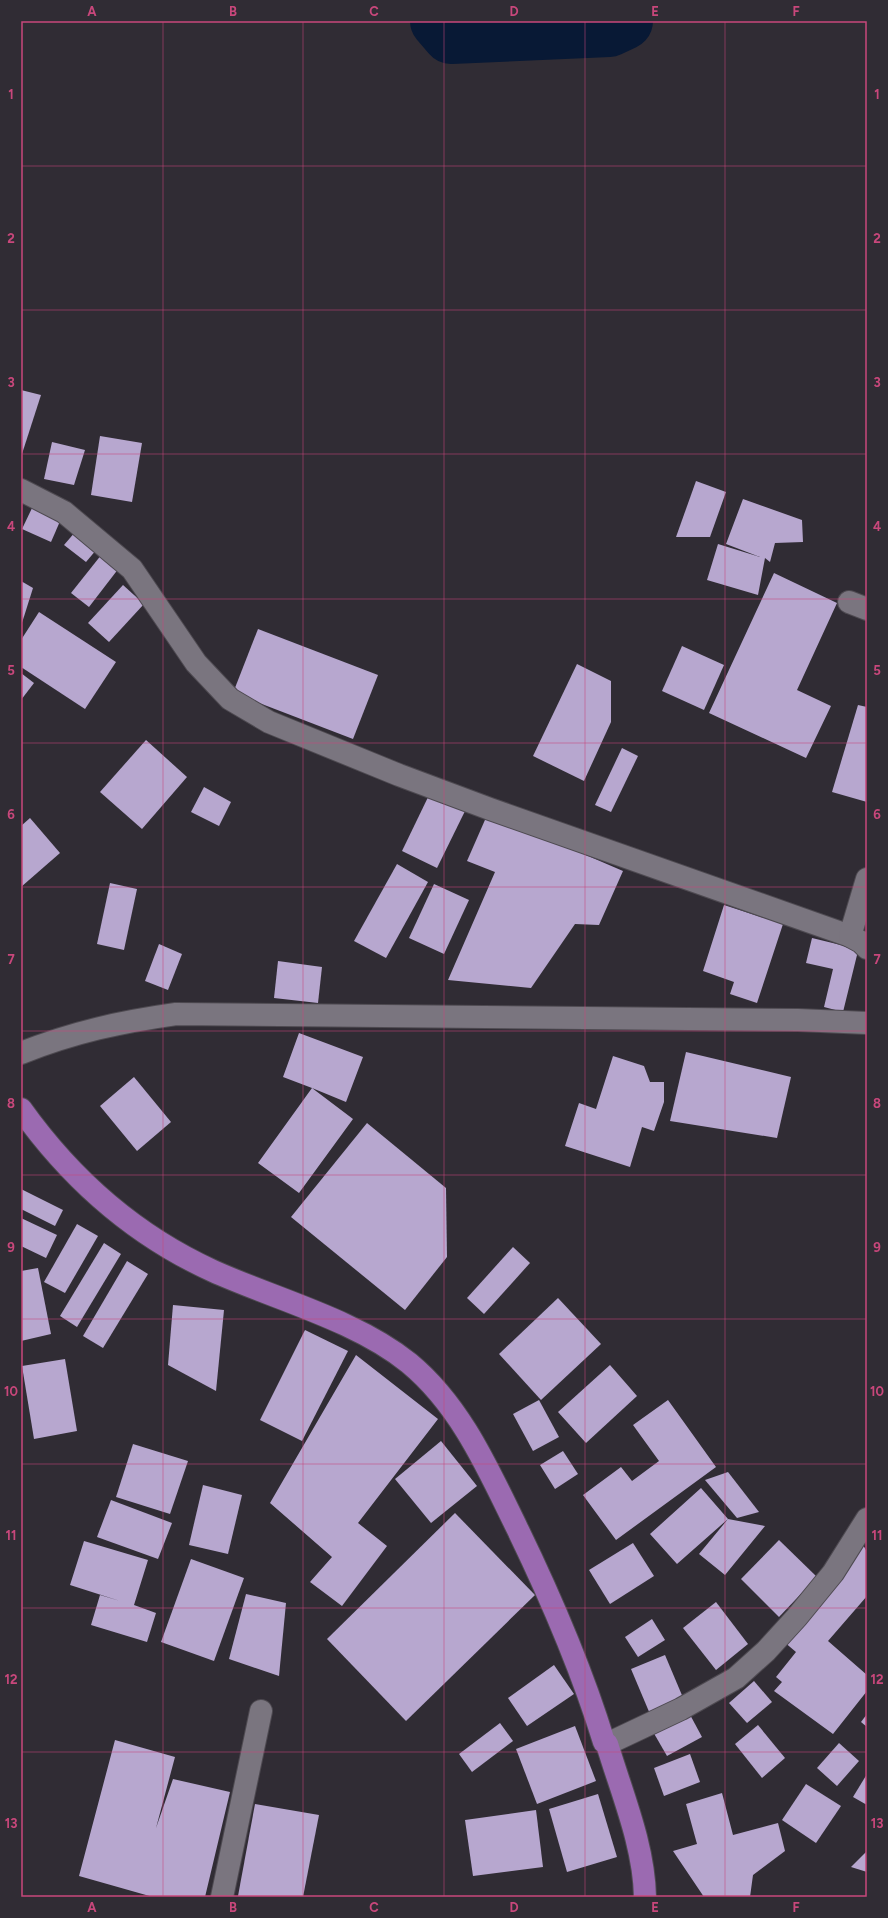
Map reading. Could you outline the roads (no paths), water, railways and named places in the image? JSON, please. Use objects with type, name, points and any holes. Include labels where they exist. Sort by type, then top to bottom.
[{"type":"main road","points":[[21,1111],[56,1155],[102,1199],[137,1229],[212,1271],[372,1338],[408,1362],[436,1389],[463,1425],[484,1459],[546,1589],[587,1688],[604,1742],[607,1744],[634,1833],[644,1876],[644,1897]]},
{"type":"street","points":[[21,490],[64,512],[132,569],[196,663],[230,699],[269,722],[399,774],[490,808],[858,942],[867,879]]},
{"type":"street","points":[[21,1053],[59,1038],[118,1023],[176,1014],[867,1022]]},
{"type":"street","points":[[607,1744],[681,1710],[736,1678],[766,1651],[802,1612],[833,1573],[867,1519]]},
{"type":"street","points":[[222,1897],[261,1711]]},
{"type":"waterway","points":[[439,21],[451,35],[609,28],[624,21]]}]
